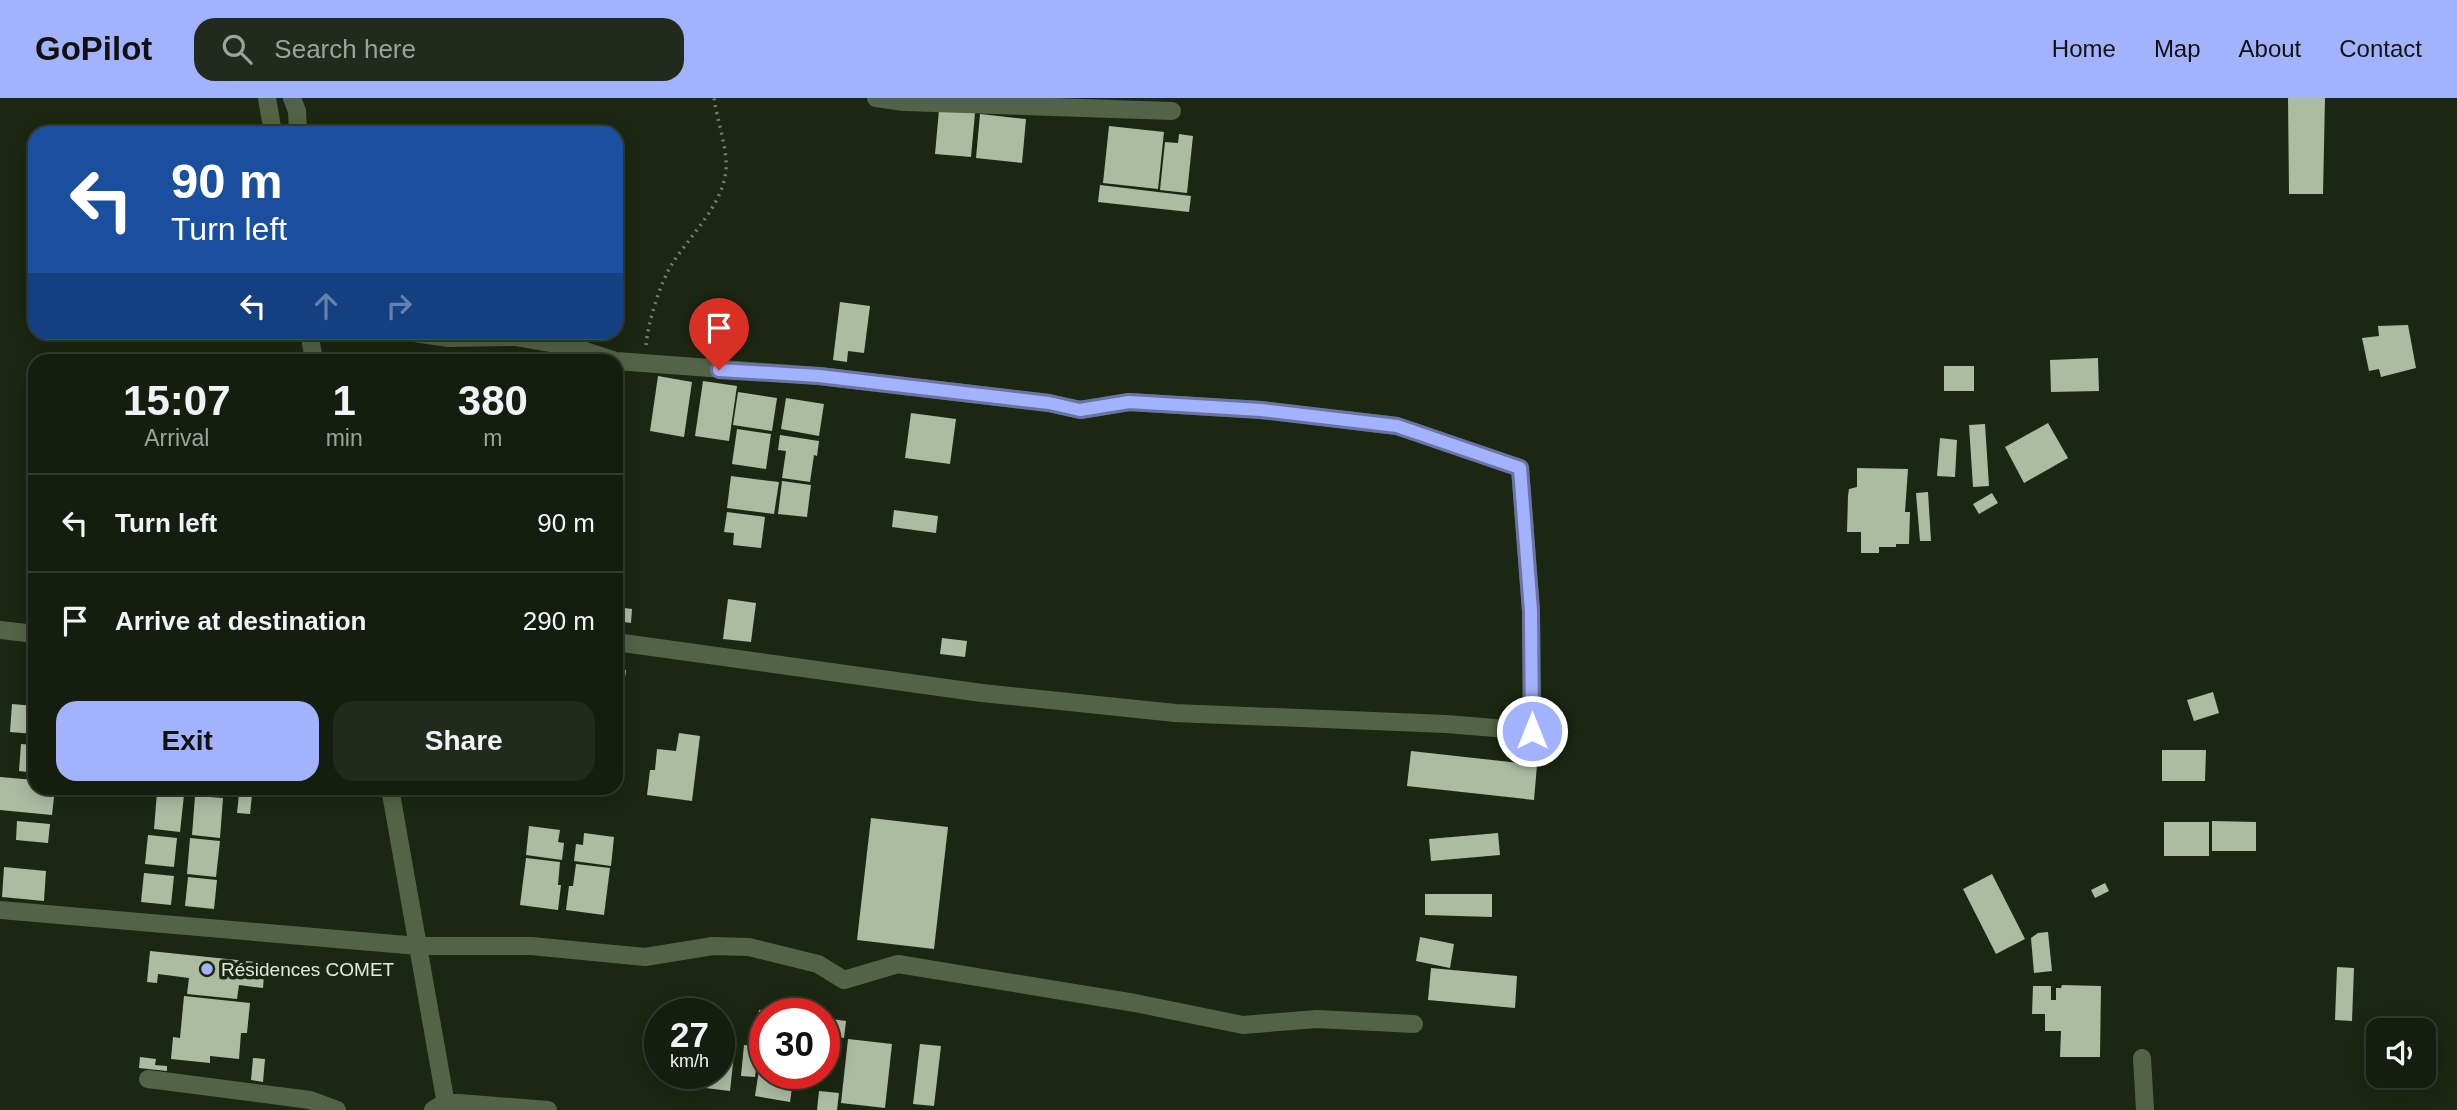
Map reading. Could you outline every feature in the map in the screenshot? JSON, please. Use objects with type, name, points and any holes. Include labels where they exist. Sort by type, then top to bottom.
[{"type":"street","points":[[267,98],[272,126]]},
{"type":"street","points":[[292,98],[297,111],[298,126]]},
{"type":"street","points":[[876,98],[904,102],[1172,111]]},
{"type":"street","points":[[532,340],[573,347],[594,354]]},
{"type":"street","points":[[623,362],[819,376],[1049,403],[1080,410],[1129,402],[1261,410],[1397,426],[1520,468],[1531,611],[1532,731],[1433,723],[1175,713],[982,692],[623,643]]},
{"type":"street","points":[[0,630],[28,633]]},
{"type":"street","points":[[391,795],[418,946],[442,1107],[548,1110]]},
{"type":"street","points":[[0,909],[418,946],[531,946],[645,957],[713,946],[750,947],[818,964],[844,980],[898,964],[1135,1003],[1243,1025],[1317,1019],[1414,1024]]},
{"type":"street","points":[[2141,1058],[2145,1110]]},
{"type":"street","points":[[148,1079],[310,1100],[337,1110]]},
{"type":"path","points":[[644,365],[647,330],[662,281],[716,199],[725,176],[724,151],[714,98]]},
{"type":"building","points":[[2288,98],[2325,98],[2323,194],[2289,194]]},
{"type":"building","points":[[939,110],[975,113],[971,157],[935,154]]},
{"type":"building","points":[[980,114],[1026,119],[1022,163],[976,158]]},
{"type":"building","points":[[1109,126],[1164,132],[1158,189],[1103,183]]},
{"type":"building","points":[[1179,134],[1193,136],[1187,193],[1160,190],[1165,142],[1178,143]]},
{"type":"building","points":[[1100,185],[1191,196],[1189,212],[1098,202]]},
{"type":"building","points":[[840,302],[870,306],[864,353],[848,351],[847,362],[833,360]]},
{"type":"building","points":[[2408,325],[2416,368],[2381,377],[2379,369],[2369,371],[2362,338],[2379,336],[2378,326]]},
{"type":"building","points":[[2098,358],[2099,391],[2051,392],[2050,360]]},
{"type":"building","points":[[1944,366],[1974,366],[1974,391],[1944,391]]},
{"type":"building","points":[[658,376],[692,382],[684,437],[650,431]]},
{"type":"building","points":[[703,381],[737,386],[729,441],[695,436]]},
{"type":"building","points":[[738,392],[777,398],[772,431],[733,425]]},
{"type":"building","points":[[786,398],[824,404],[819,436],[781,429]]},
{"type":"building","points":[[911,413],[956,419],[950,464],[905,458]]},
{"type":"building","points":[[2048,423],[2068,458],[2024,483],[2005,447]]},
{"type":"building","points":[[1985,424],[1989,486],[1973,487],[1969,425]]},
{"type":"building","points":[[737,429],[771,434],[766,469],[732,464]]},
{"type":"building","points":[[780,435],[819,441],[810,482],[782,478],[786,451],[778,450]]},
{"type":"building","points":[[1940,438],[1957,440],[1955,477],[1937,476]]},
{"type":"building","points":[[1857,468],[1908,469],[1905,512],[1910,512],[1909,544],[1879,547],[1879,553],[1861,553],[1861,532],[1847,532],[1849,489],[1857,487]]},
{"type":"building","points":[[731,476],[779,482],[774,514],[727,508]]},
{"type":"building","points":[[782,481],[811,485],[807,517],[778,514]]},
{"type":"building","points":[[1928,492],[1931,541],[1920,541],[1916,493]]},
{"type":"building","points":[[1992,493],[1998,503],[1979,514],[1973,504]]},
{"type":"building","points":[[894,510],[938,516],[936,533],[892,527]]},
{"type":"building","points":[[727,512],[765,517],[761,548],[733,545],[734,533],[724,532]]},
{"type":"building","points":[[728,599],[756,603],[751,642],[723,639]]},
{"type":"building","points":[[623,608],[632,609],[631,623],[623,622]]},
{"type":"building","points":[[942,638],[967,641],[965,657],[940,654]]},
{"type":"building","points":[[623,670],[626,670],[623,694]]},
{"type":"building","points":[[2213,692],[2219,713],[2194,721],[2187,700]]},
{"type":"building","points":[[12,704],[28,705],[28,733],[10,732]]},
{"type":"building","points":[[679,733],[700,736],[692,801],[647,795],[650,770],[655,770],[657,749],[676,751]]},
{"type":"building","points":[[21,744],[28,744],[28,772],[19,771]]},
{"type":"building","points":[[2162,750],[2206,750],[2205,781],[2162,781]]},
{"type":"building","points":[[1411,751],[1537,765],[1534,800],[1407,786]]},
{"type":"building","points":[[0,777],[28,779],[28,795],[54,795],[52,815],[0,810]]},
{"type":"building","points":[[157,795],[184,795],[180,832],[154,829]]},
{"type":"building","points":[[239,795],[252,795],[250,814],[237,813]]},
{"type":"building","points":[[195,796],[223,798],[220,838],[192,835]]},
{"type":"building","points":[[871,818],[948,827],[934,949],[857,940]]},
{"type":"building","points":[[17,821],[50,824],[48,843],[16,840]]},
{"type":"building","points":[[2212,821],[2256,822],[2256,851],[2212,851]]},
{"type":"building","points":[[2164,822],[2209,822],[2209,856],[2164,856]]},
{"type":"building","points":[[529,826],[560,830],[558,842],[564,843],[562,860],[526,855]]},
{"type":"building","points":[[584,833],[614,837],[611,866],[574,861],[576,844],[583,845]]},
{"type":"building","points":[[1498,833],[1500,855],[1431,861],[1429,839]]},
{"type":"building","points":[[148,835],[177,838],[174,867],[145,864]]},
{"type":"building","points":[[190,838],[220,841],[216,877],[187,874]]},
{"type":"building","points":[[526,858],[560,862],[558,910],[520,905]]},
{"type":"building","points":[[576,864],[610,868],[604,915],[566,910],[569,886],[573,886]]},
{"type":"building","points":[[4,867],[46,871],[44,901],[2,897]]},
{"type":"building","points":[[144,873],[174,876],[171,905],[141,902]]},
{"type":"building","points":[[1992,874],[2025,939],[1996,954],[1963,889]]},
{"type":"building","points":[[188,877],[217,880],[214,909],[185,906]]},
{"type":"building","points":[[2105,883],[2109,891],[2095,898],[2091,890]]},
{"type":"building","points":[[1425,894],[1492,894],[1492,917],[1425,915]]},
{"type":"building","points":[[2048,932],[2052,971],[2034,973],[2031,938],[2038,933]]},
{"type":"building","points":[[1420,937],[1454,944],[1450,968],[1416,961]]},
{"type":"building","name":"Résidences COMET","points":[[150,951],[265,963],[263,988],[239,985],[237,999],[187,994],[189,978],[158,974],[157,983],[147,982]]},
{"type":"building","points":[[2337,967],[2354,968],[2352,1021],[2335,1020]]},
{"type":"building","points":[[1431,968],[1517,976],[1515,1008],[1428,1000]]},
{"type":"building","points":[[2062,985],[2101,986],[2100,1057],[2060,1057],[2061,1031],[2045,1031],[2045,1014],[2032,1014],[2033,986],[2051,986],[2051,1000],[2056,1000],[2056,988],[2061,988]]},
{"type":"building","points":[[184,996],[250,1003],[247,1033],[241,1033],[239,1059],[210,1056],[210,1063],[171,1059],[173,1037],[180,1038]]},
{"type":"building","points":[[840,1020],[846,1021],[844,1038],[840,1037]]},
{"type":"building","points":[[848,1039],[892,1044],[885,1108],[841,1103]]},
{"type":"building","points":[[920,1044],[941,1046],[934,1106],[913,1104]]},
{"type":"building","points":[[744,1045],[749,1046],[749,1077],[741,1076]]},
{"type":"building","points":[[140,1057],[156,1059],[155,1065],[167,1066],[167,1071],[139,1068]]},
{"type":"building","points":[[253,1058],[265,1059],[263,1082],[251,1080]]},
{"type":"building","points":[[756,1089],[792,1089],[790,1102],[755,1096]]},
{"type":"building","points":[[819,1091],[839,1093],[837,1110],[817,1110]]},
{"type":"place","name":"Résidences COMET","points":[[207,969]]},
{"type":"route","points":[[719,370],[819,376],[1049,403],[1080,410],[1129,402],[1261,410],[1397,426],[1520,468],[1531,611],[1532,731]]}]
